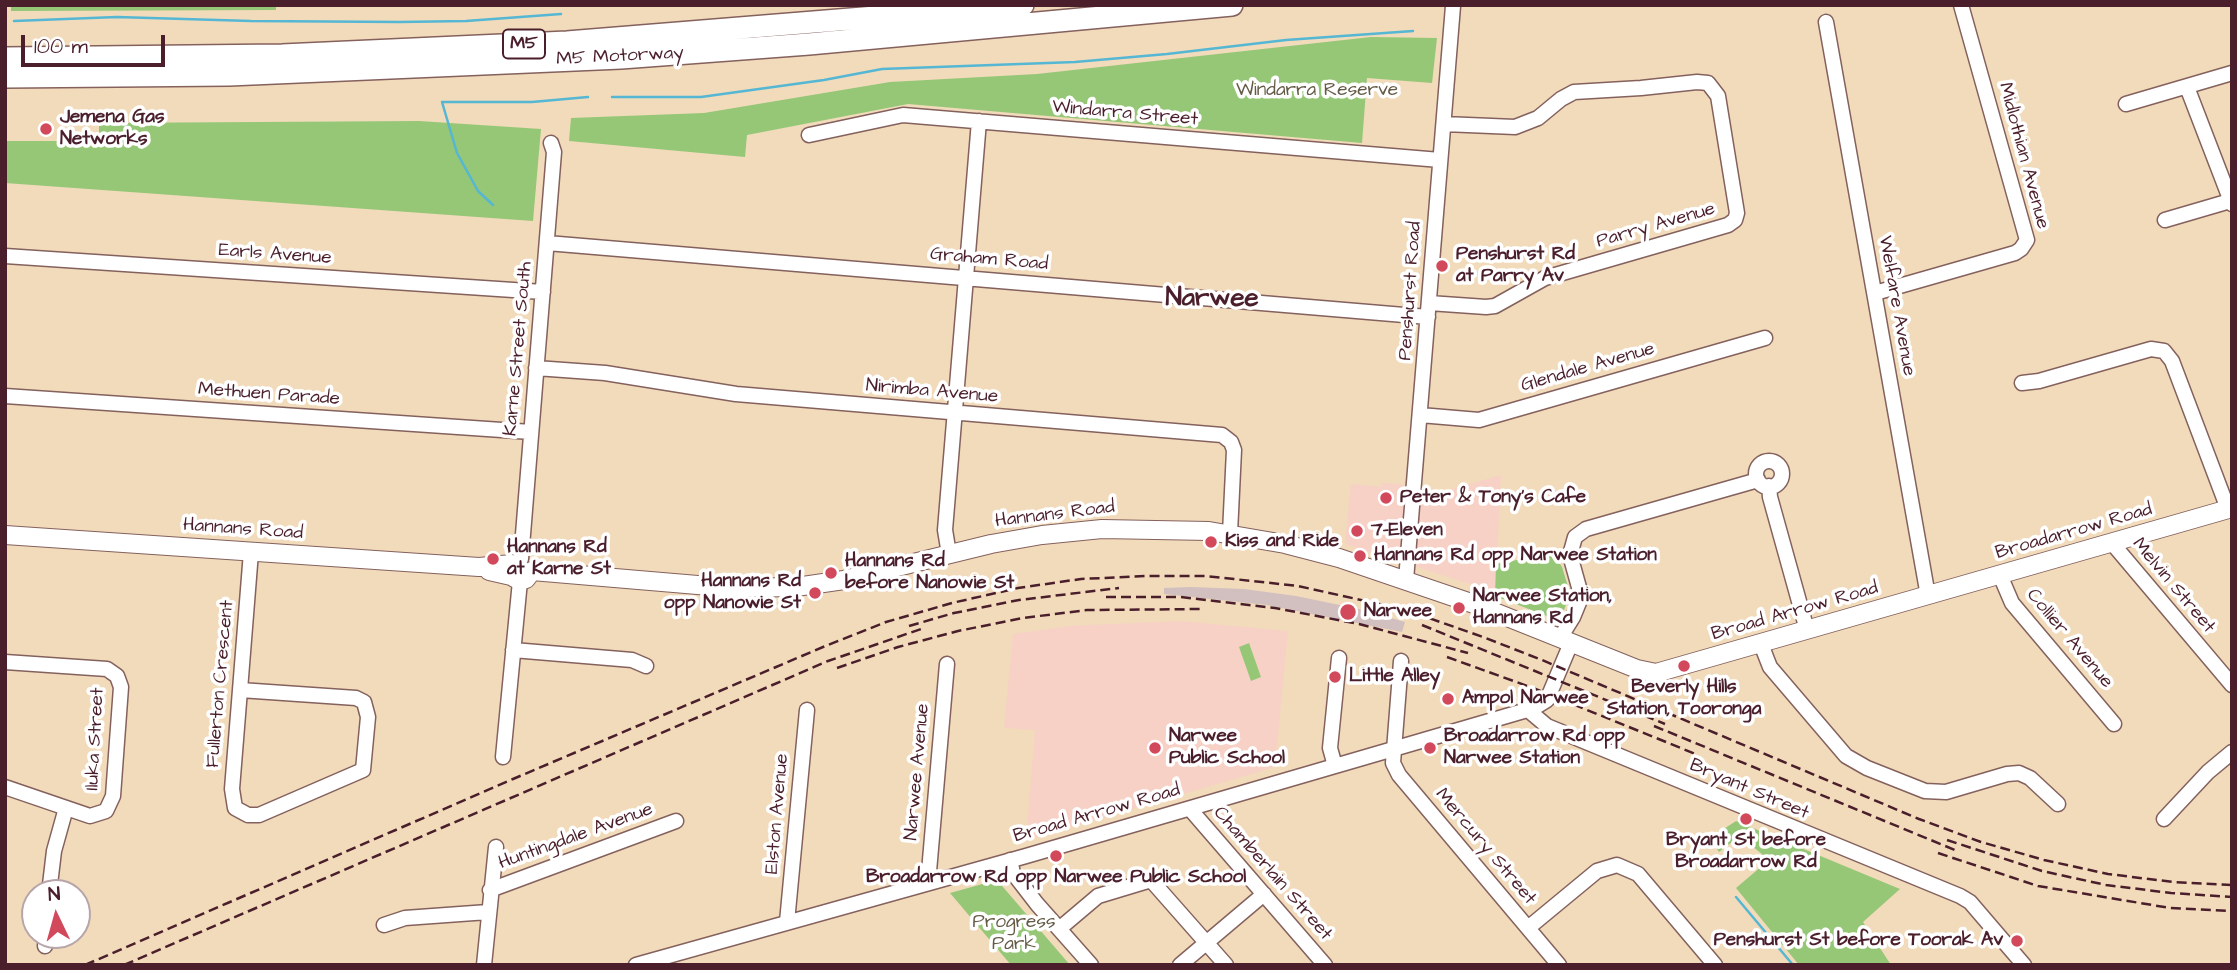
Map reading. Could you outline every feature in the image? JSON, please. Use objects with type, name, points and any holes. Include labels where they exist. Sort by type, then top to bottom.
[{"type":"highway","name":"M5 Motorway","points":[[14,68],[567,42],[1023,5]]},
{"type":"highway","name":"M5 Motorway","points":[[14,68],[229,75],[621,58],[809,44],[1232,5]]},
{"type":"main road","name":"Broadarrow Road","points":[[1928,596],[2230,508]]},
{"type":"main road","name":"Hannans Road","points":[[5,535],[479,567],[733,588],[796,587],[844,580],[1017,538],[1073,531],[1155,528],[1230,533],[1339,558],[1566,640]]},
{"type":"main road","name":"Broad Arrow Road","points":[[1566,640],[1637,670],[1656,673],[1928,596]]},
{"type":"street","name":"Midlothian Avenue","points":[[1874,293],[2015,253],[2027,240],[1961,5]]},
{"type":"street","name":"Penshurst Road","points":[[1406,580],[1453,6]]},
{"type":"street","name":"Welfare Avenue","points":[[1826,22],[1928,596]]},
{"type":"street","points":[[2126,104],[2232,73]]},
{"type":"street","name":"Parry Avenue","points":[[1429,310],[1495,306],[1545,278],[1728,225],[1735,220],[1737,213],[1718,96],[1712,86],[1703,82],[1641,89],[1574,92],[1538,118],[1515,127],[1444,124]]},
{"type":"street","points":[[2165,220],[2231,203],[2187,87]]},
{"type":"street","name":"Windarra Street","points":[[808,135],[903,115],[1440,160]]},
{"type":"street","points":[[949,554],[945,530],[979,121]]},
{"type":"street","name":"Karne Street South","points":[[503,757],[547,243],[554,152],[551,143]]},
{"type":"street","name":"Graham Road","points":[[547,243],[966,277],[1429,310]]},
{"type":"street","name":"Earls Avenue","points":[[5,256],[543,292]]},
{"type":"street","name":"Glendale Avenue","points":[[1420,415],[1479,419],[1765,338]]},
{"type":"street","points":[[2022,383],[2039,381],[2151,349],[2164,351],[2172,361],[2230,508]]},
{"type":"street","name":"Nirimba Avenue","points":[[536,368],[605,373],[736,394],[1222,435],[1231,442],[1234,450],[1230,533]]},
{"type":"street","name":"Methuen Parade","points":[[5,396],[531,432]]},
{"type":"street","name":"Broad Arrow Road","points":[[636,965],[1191,809],[1539,706],[1547,699],[1580,600],[1570,555],[1575,537],[1586,529],[1763,483],[1770,497],[1807,630]]},
{"type":"street","name":"Melvin Street","points":[[2112,543],[2232,685]]},
{"type":"street","name":"Fullerton Crescent","points":[[240,690],[356,698],[366,706],[368,717],[363,770],[260,815],[243,813],[235,808],[232,797],[240,690],[251,552]]},
{"type":"street","name":"Collier Avenue","points":[[2000,575],[2012,603],[2114,724]]},
{"type":"street","points":[[1761,644],[1770,667],[1846,756],[1867,768],[1925,791],[1946,792],[2019,773],[2030,778],[2058,803]]},
{"type":"street","points":[[513,650],[632,660],[646,666]]},
{"type":"street","points":[[1335,766],[1330,748],[1339,658]]},
{"type":"street","points":[[1394,749],[1401,661]]},
{"type":"street","name":"Iluka Street","points":[[5,662],[107,669],[120,681],[121,693],[110,807],[102,814],[90,816],[5,787]]},
{"type":"street","name":"Narwee Avenue","points":[[928,883],[947,664]]},
{"type":"street","name":"Elston Avenue","points":[[787,922],[807,710]]},
{"type":"street","name":"Bryant Street","points":[[1528,710],[1534,718],[1547,726],[1960,896],[1970,902],[2024,965]]},
{"type":"street","name":"Mercury Street","points":[[1394,749],[1393,763],[1399,775],[1559,965]]},
{"type":"street","points":[[2164,819],[2208,772],[2232,752]]},
{"type":"street","points":[[51,879],[56,843],[66,808]]},
{"type":"street","name":"Chamberlain Street","points":[[1191,809],[1325,965]]},
{"type":"street","name":"Huntingdale Avenue","points":[[490,890],[676,821]]},
{"type":"street","points":[[484,965],[495,847]]},
{"type":"street","points":[[1010,860],[1013,873],[1091,965]]},
{"type":"street","points":[[1528,928],[1597,871],[1617,864],[1638,874],[1715,965]]},
{"type":"street","points":[[1059,929],[1098,896],[1151,880],[1226,965]]},
{"type":"street","points":[[1180,965],[1264,894]]},
{"type":"street","points":[[384,925],[405,918],[488,912]]},
{"type":"shaded area","points":[[1501,475],[1495,596],[1473,585],[1345,544],[1351,484],[1382,487],[1382,483],[1400,484],[1429,496]]},
{"type":"shaded area","points":[[1164,588],[1244,589],[1296,596],[1405,622],[1402,632],[1267,605],[1164,594]]},
{"type":"shaded area","name":"Narwee Public School","points":[[1180,621],[1288,631],[1275,767],[1026,840],[1035,730],[1004,728],[1013,634],[1070,626]]},
{"type":"green space","points":[[11,5],[276,5],[276,10],[11,11]]},
{"type":"green space","name":"Windarra Reserve","points":[[1371,37],[1437,38],[1432,83],[1367,78],[1362,143],[908,104],[747,135],[745,157],[569,141],[571,118],[704,113],[890,82],[1037,74]]},
{"type":"green space","points":[[419,121],[541,129],[533,221],[5,183],[5,141],[99,141],[99,123]]},
{"type":"green space","points":[[1553,553],[1562,567],[1570,593],[1562,616],[1552,618],[1495,596],[1496,564]]},
{"type":"green space","points":[[1249,643],[1261,677],[1251,681],[1239,647]]},
{"type":"green space","points":[[1736,821],[1900,889],[1863,922],[1891,965],[1799,965],[1736,888],[1769,860],[1740,836],[1719,852],[1710,838]]},
{"type":"green space","name":"Progress Park","points":[[997,880],[1070,965],[1011,965],[950,893]]},
{"type":"waterway","points":[[14,21],[117,17],[400,22],[466,21],[561,14]]},
{"type":"waterway","points":[[612,97],[701,97],[882,69],[1075,62],[1286,40],[1413,31]]},
{"type":"waterway","points":[[493,205],[478,191],[457,153],[442,102],[532,102],[588,97]]},
{"type":"waterway","points":[[1736,897],[1793,965]]},
{"type":"railway","points":[[85,965],[513,779],[886,622],[1018,588],[1081,579],[1146,576],[1206,576],[1298,586],[1406,610],[1542,660],[1919,819],[1981,842],[2108,874],[2173,882],[2232,885]]},
{"type":"railway","points":[[909,626],[954,613],[1019,600],[1119,588]]},
{"type":"railway","points":[[1106,597],[1180,597],[1275,608],[1359,624],[1468,653]]},
{"type":"railway","points":[[837,668],[898,647],[1023,618],[1087,610],[1204,609]]},
{"type":"railway","points":[[1422,625],[1665,724]]},
{"type":"railway","points":[[124,965],[828,661],[921,629]]},
{"type":"railway","points":[[1447,657],[1533,688],[1698,755]]},
{"type":"railway","points":[[1654,726],[1955,850]]},
{"type":"railway","points":[[1947,840],[2042,871],[2106,885],[2232,897]]},
{"type":"railway","points":[[1938,853],[2038,886],[2170,908],[2232,911]]},
{"type":"place","name":"Jemena Gas Networks","points":[[46,129]]},
{"type":"place","name":"Penshurst Rd at Parry Av","points":[[1442,266]]},
{"type":"place","name":"Peter & Tony's Cafe","points":[[1386,498]]},
{"type":"place","name":"7-Eleven","points":[[1357,531]]},
{"type":"place","name":"Kiss and Ride","points":[[1211,542]]},
{"type":"place","name":"Hannans Rd opp Narwee Station","points":[[1360,556]]},
{"type":"place","name":"Hannans Rd at Karne St","points":[[493,559]]},
{"type":"place","name":"Hannans Rd before Nanowie St","points":[[831,573]]},
{"type":"place","name":"Hannans Rd opp Nanowie St","points":[[815,593]]},
{"type":"place","name":"Narwee Station, Hannans Rd","points":[[1459,608]]},
{"type":"place","name":"Narwee","points":[[1348,612]]},
{"type":"place","name":"Beverly Hills Station, Tooronga","points":[[1684,666]]},
{"type":"place","name":"Little Alley","points":[[1335,677]]},
{"type":"place","name":"Ampol Narwee","points":[[1448,699]]},
{"type":"place","name":"Narwee Public School","points":[[1155,748]]},
{"type":"place","name":"Broadarrow Rd opp Narwee Station","points":[[1430,748]]},
{"type":"place","name":"Bryant St before Broadarrow Rd","points":[[1746,819]]},
{"type":"place","name":"Broadarrow Rd opp Narwee Public School","points":[[1056,856]]},
{"type":"place","name":"Penshurst St before Toorak Av","points":[[2017,941]]},
{"type":"district","name":"Narwee","points":[[1212,300]]}]
